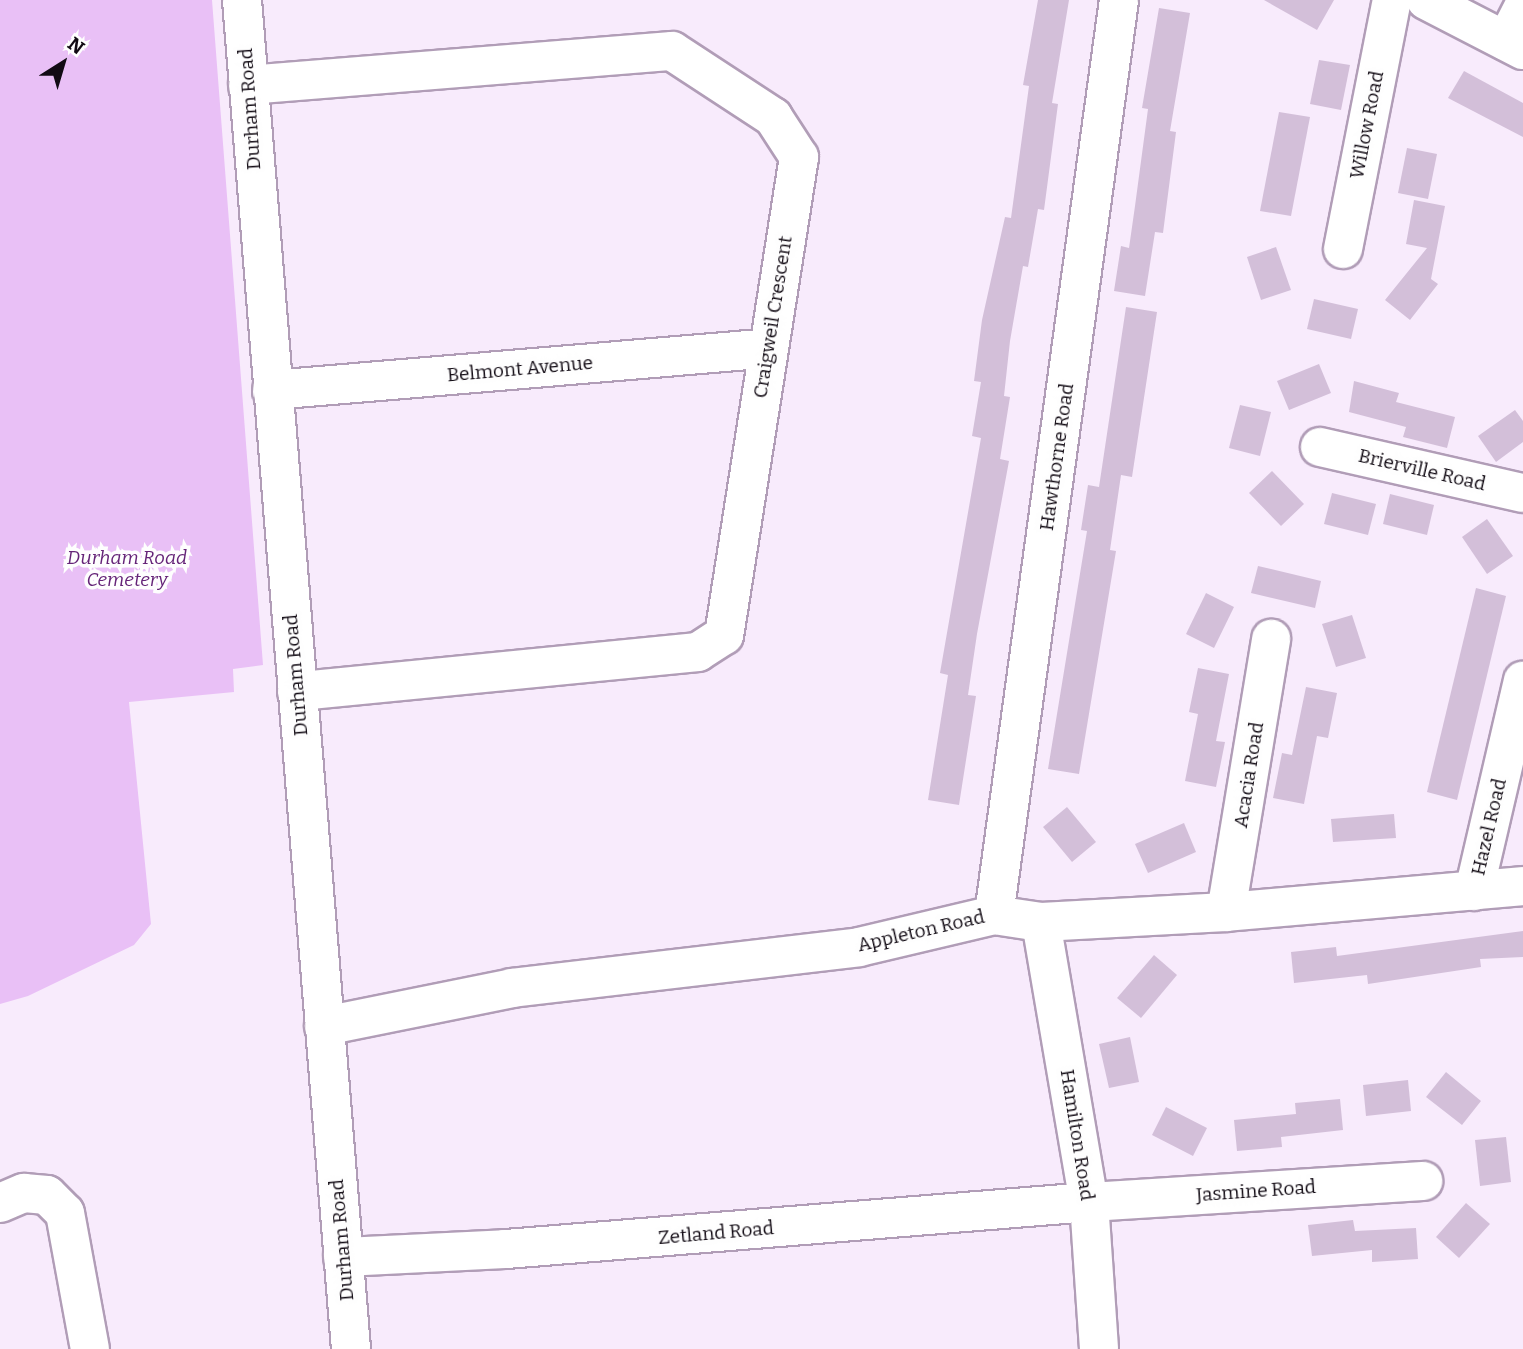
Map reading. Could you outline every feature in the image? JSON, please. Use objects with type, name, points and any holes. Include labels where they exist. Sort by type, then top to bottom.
[{"type":"street","name":"Durham Road","points":[[242,0],[351,1349]]},
{"type":"street","name":"Hawthorne Road","points":[[994,915],[1119,0]]},
{"type":"street","name":"Willow Road","points":[[1343,249],[1392,0]]},
{"type":"street","points":[[1426,0],[1515,46],[1523,6]]},
{"type":"street","name":"Craigweil Crescent","points":[[248,85],[672,51],[773,117],[799,157],[724,635],[698,652],[297,691]]},
{"type":"street","name":"Belmont Avenue","points":[[272,390],[767,348]]},
{"type":"street","name":"Brierville Road","points":[[1320,447],[1523,493]]},
{"type":"street","name":"Acacia Road","points":[[1226,912],[1271,639]]},
{"type":"street","name":"Hazel Road","points":[[1474,891],[1523,681]]},
{"type":"street","name":"Appleton Road","points":[[324,1026],[512,989],[859,947],[994,915],[1041,922],[1226,912],[1523,886]]},
{"type":"street","name":"Hamilton Road","points":[[1041,922],[1089,1202],[1099,1349]]},
{"type":"street","name":"Jasmine Road","points":[[1089,1202],[1423,1181]]},
{"type":"street","points":[[0,1203],[24,1193],[47,1195],[65,1213],[90,1349]]},
{"type":"street","name":"Zetland Road","points":[[343,1257],[506,1249],[1089,1202]]},
{"type":"green space","name":"Durham Road Cemetery","points":[[0,0],[212,0],[263,665],[233,669],[234,692],[129,702],[151,924],[134,945],[28,996],[0,1004]]},
{"type":"building","points":[[1038,0],[1069,0],[1052,103],[1058,104],[1044,210],[1038,209],[1028,267],[1023,266],[1010,341],[1004,396],[1010,397],[1000,459],[1009,461],[968,695],[976,696],[959,805],[928,800],[948,675],[940,673],[981,438],[972,436],[981,382],[974,381],[982,320],[1005,217],[1011,218],[1029,86],[1023,85]]},
{"type":"building","points":[[1264,0],[1334,0],[1317,30]]},
{"type":"building","points":[[1159,8],[1190,13],[1170,131],[1176,132],[1163,233],[1155,232],[1145,296],[1114,291],[1121,246],[1129,248],[1148,109],[1142,108]]},
{"type":"building","points":[[1319,60],[1350,65],[1341,110],[1310,104]]},
{"type":"building","points":[[1464,71],[1523,103],[1523,137],[1448,98]]},
{"type":"building","points":[[1279,112],[1310,117],[1291,216],[1260,211]]},
{"type":"building","points":[[1407,148],[1437,154],[1428,199],[1398,193]]},
{"type":"building","points":[[1414,200],[1445,206],[1431,279],[1438,284],[1410,320],[1385,300],[1427,248],[1406,244]]},
{"type":"building","points":[[1276,247],[1291,290],[1261,300],[1247,257]]},
{"type":"building","points":[[1314,299],[1358,309],[1351,339],[1307,329]]},
{"type":"building","points":[[1126,307],[1157,312],[1132,477],[1121,475],[1110,550],[1116,551],[1079,774],[1048,769],[1087,531],[1081,530],[1088,485],[1099,487]]},
{"type":"building","points":[[1319,364],[1331,393],[1289,410],[1277,381]]},
{"type":"building","points":[[1354,381],[1399,393],[1396,402],[1455,417],[1447,448],[1403,437],[1406,427],[1349,412]]},
{"type":"building","points":[[1240,405],[1271,412],[1260,456],[1229,448]]},
{"type":"building","points":[[1515,410],[1523,421],[1523,442],[1496,462],[1478,436]]},
{"type":"building","points":[[1272,471],[1304,504],[1281,526],[1249,493]]},
{"type":"building","points":[[1332,493],[1376,504],[1368,535],[1324,524]]},
{"type":"building","points":[[1390,494],[1434,505],[1427,535],[1383,524]]},
{"type":"building","points":[[1487,519],[1513,556],[1487,574],[1462,537]]},
{"type":"building","points":[[1258,566],[1321,581],[1315,608],[1251,593]]},
{"type":"building","points":[[1476,588],[1506,596],[1457,800],[1427,792]]},
{"type":"building","points":[[1206,593],[1234,607],[1214,648],[1186,634]]},
{"type":"building","points":[[1352,615],[1366,658],[1336,667],[1322,624]]},
{"type":"building","points":[[1198,668],[1229,674],[1216,741],[1225,742],[1216,787],[1185,781],[1198,714],[1189,712]]},
{"type":"building","points":[[1306,687],[1337,693],[1328,738],[1317,736],[1304,804],[1273,798],[1282,753],[1292,755]]},
{"type":"building","points":[[1067,807],[1096,842],[1072,862],[1043,827]]},
{"type":"building","points":[[1394,814],[1396,838],[1333,842],[1331,819]]},
{"type":"building","points":[[1184,823],[1196,852],[1148,873],[1135,844]]},
{"type":"building","points":[[1523,931],[1523,957],[1480,959],[1481,967],[1368,984],[1367,975],[1294,983],[1291,952],[1336,947],[1337,956]]},
{"type":"building","points":[[1154,955],[1177,975],[1141,1018],[1117,998]]},
{"type":"building","points":[[1130,1037],[1139,1082],[1109,1088],[1099,1044]]},
{"type":"building","points":[[1446,1072],[1481,1101],[1462,1125],[1426,1097]]},
{"type":"building","points":[[1408,1080],[1411,1111],[1366,1116],[1363,1085]]},
{"type":"building","points":[[1340,1099],[1343,1130],[1281,1137],[1282,1147],[1237,1151],[1234,1120],[1296,1114],[1295,1103]]},
{"type":"building","points":[[1166,1107],[1207,1128],[1193,1156],[1152,1135]]},
{"type":"building","points":[[1506,1137],[1511,1182],[1480,1186],[1475,1140]]},
{"type":"building","points":[[1466,1203],[1490,1224],[1459,1258],[1436,1237]]},
{"type":"building","points":[[1353,1220],[1355,1231],[1416,1228],[1418,1259],[1372,1262],[1372,1250],[1312,1256],[1308,1225]]}]
